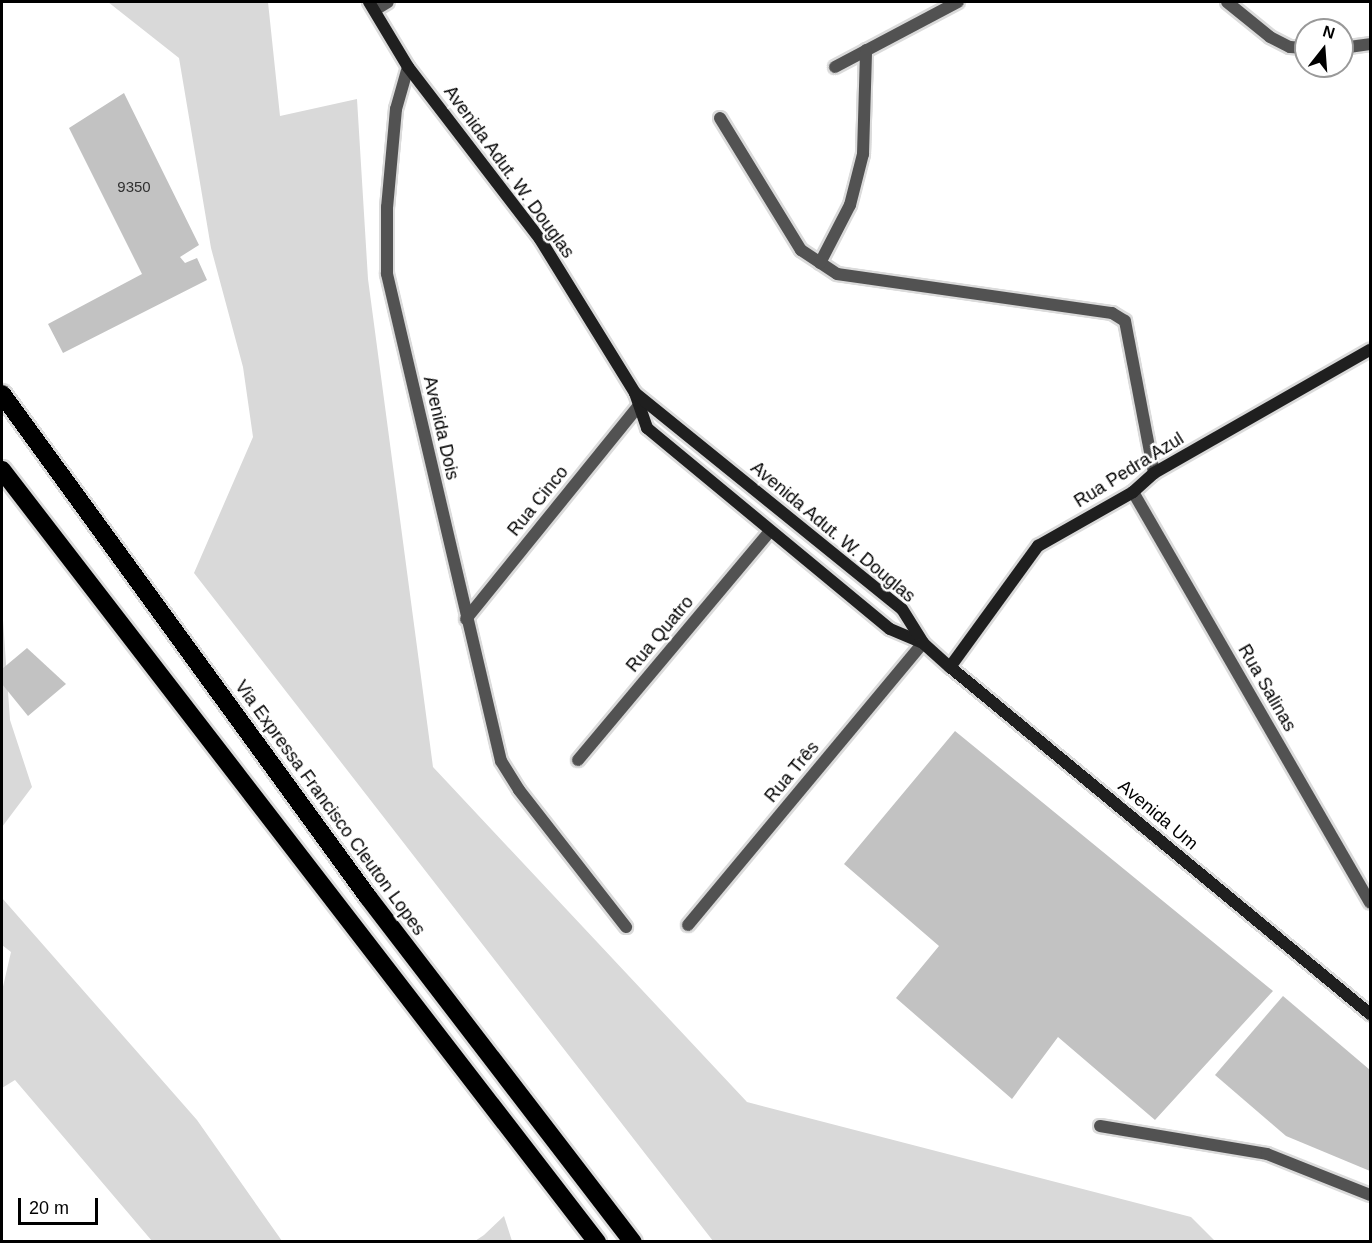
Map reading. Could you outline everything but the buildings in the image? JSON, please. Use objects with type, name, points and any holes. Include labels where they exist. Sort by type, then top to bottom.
[{"type":"highway","name":"Via Expressa Francisco Cleuton Lopes","points":[[2,394],[368,897],[633,1242]]},
{"type":"highway","points":[[2,470],[597,1242]]},
{"type":"street","points":[[372,6],[388,2]]},
{"type":"street","points":[[835,67],[958,2]]},
{"type":"street","points":[[1227,2],[1270,37],[1294,47]]},
{"type":"street","name":"Avenida Adut. W. Douglas","points":[[372,6],[408,67],[540,239],[637,399],[647,428],[769,532],[890,629],[923,643]]},
{"type":"street","points":[[1354,46],[1371,44]]},
{"type":"street","points":[[820,263],[850,205],[863,154],[866,50]]},
{"type":"street","name":"Avenida Dois","points":[[408,67],[396,109],[387,207],[387,274],[466,619],[501,760],[519,790],[626,927]]},
{"type":"street","points":[[720,118],[801,250],[837,274],[1112,313],[1125,321],[1154,473]]},
{"type":"street","name":"Rua Pedra Azul","points":[[950,667],[1038,546],[1132,492],[1154,473],[1370,351]]},
{"type":"street","name":"Avenida Adut. W. Douglas","points":[[637,399],[902,609],[923,643]]},
{"type":"street","name":"Rua Cinco","points":[[466,619],[637,399]]},
{"type":"street","name":"Rua Salinas","points":[[1132,492],[1371,903]]},
{"type":"street","name":"Rua Quatro","points":[[578,760],[769,532]]},
{"type":"street","name":"Avenida Um","points":[[923,643],[1371,1014]]},
{"type":"street","name":"Rua Três","points":[[688,925],[923,643]]},
{"type":"street","points":[[1100,1126],[1267,1154],[1371,1195]]},
{"type":"shaded area","points":[[108,2],[268,2],[280,116],[357,99],[368,279],[433,767],[747,1102],[1191,1217],[1215,1241],[713,1241],[194,573],[253,437],[243,367],[211,248],[179,58]]},
{"type":"shaded area","points":[[2,606],[10,720],[32,787],[2,827]]},
{"type":"shaded area","points":[[2,898],[197,1120],[282,1241],[152,1241],[15,1080],[2,1088],[2,991],[11,952],[2,945]]},
{"type":"shaded area","points":[[504,1216],[512,1241],[475,1241],[484,1235]]}]
